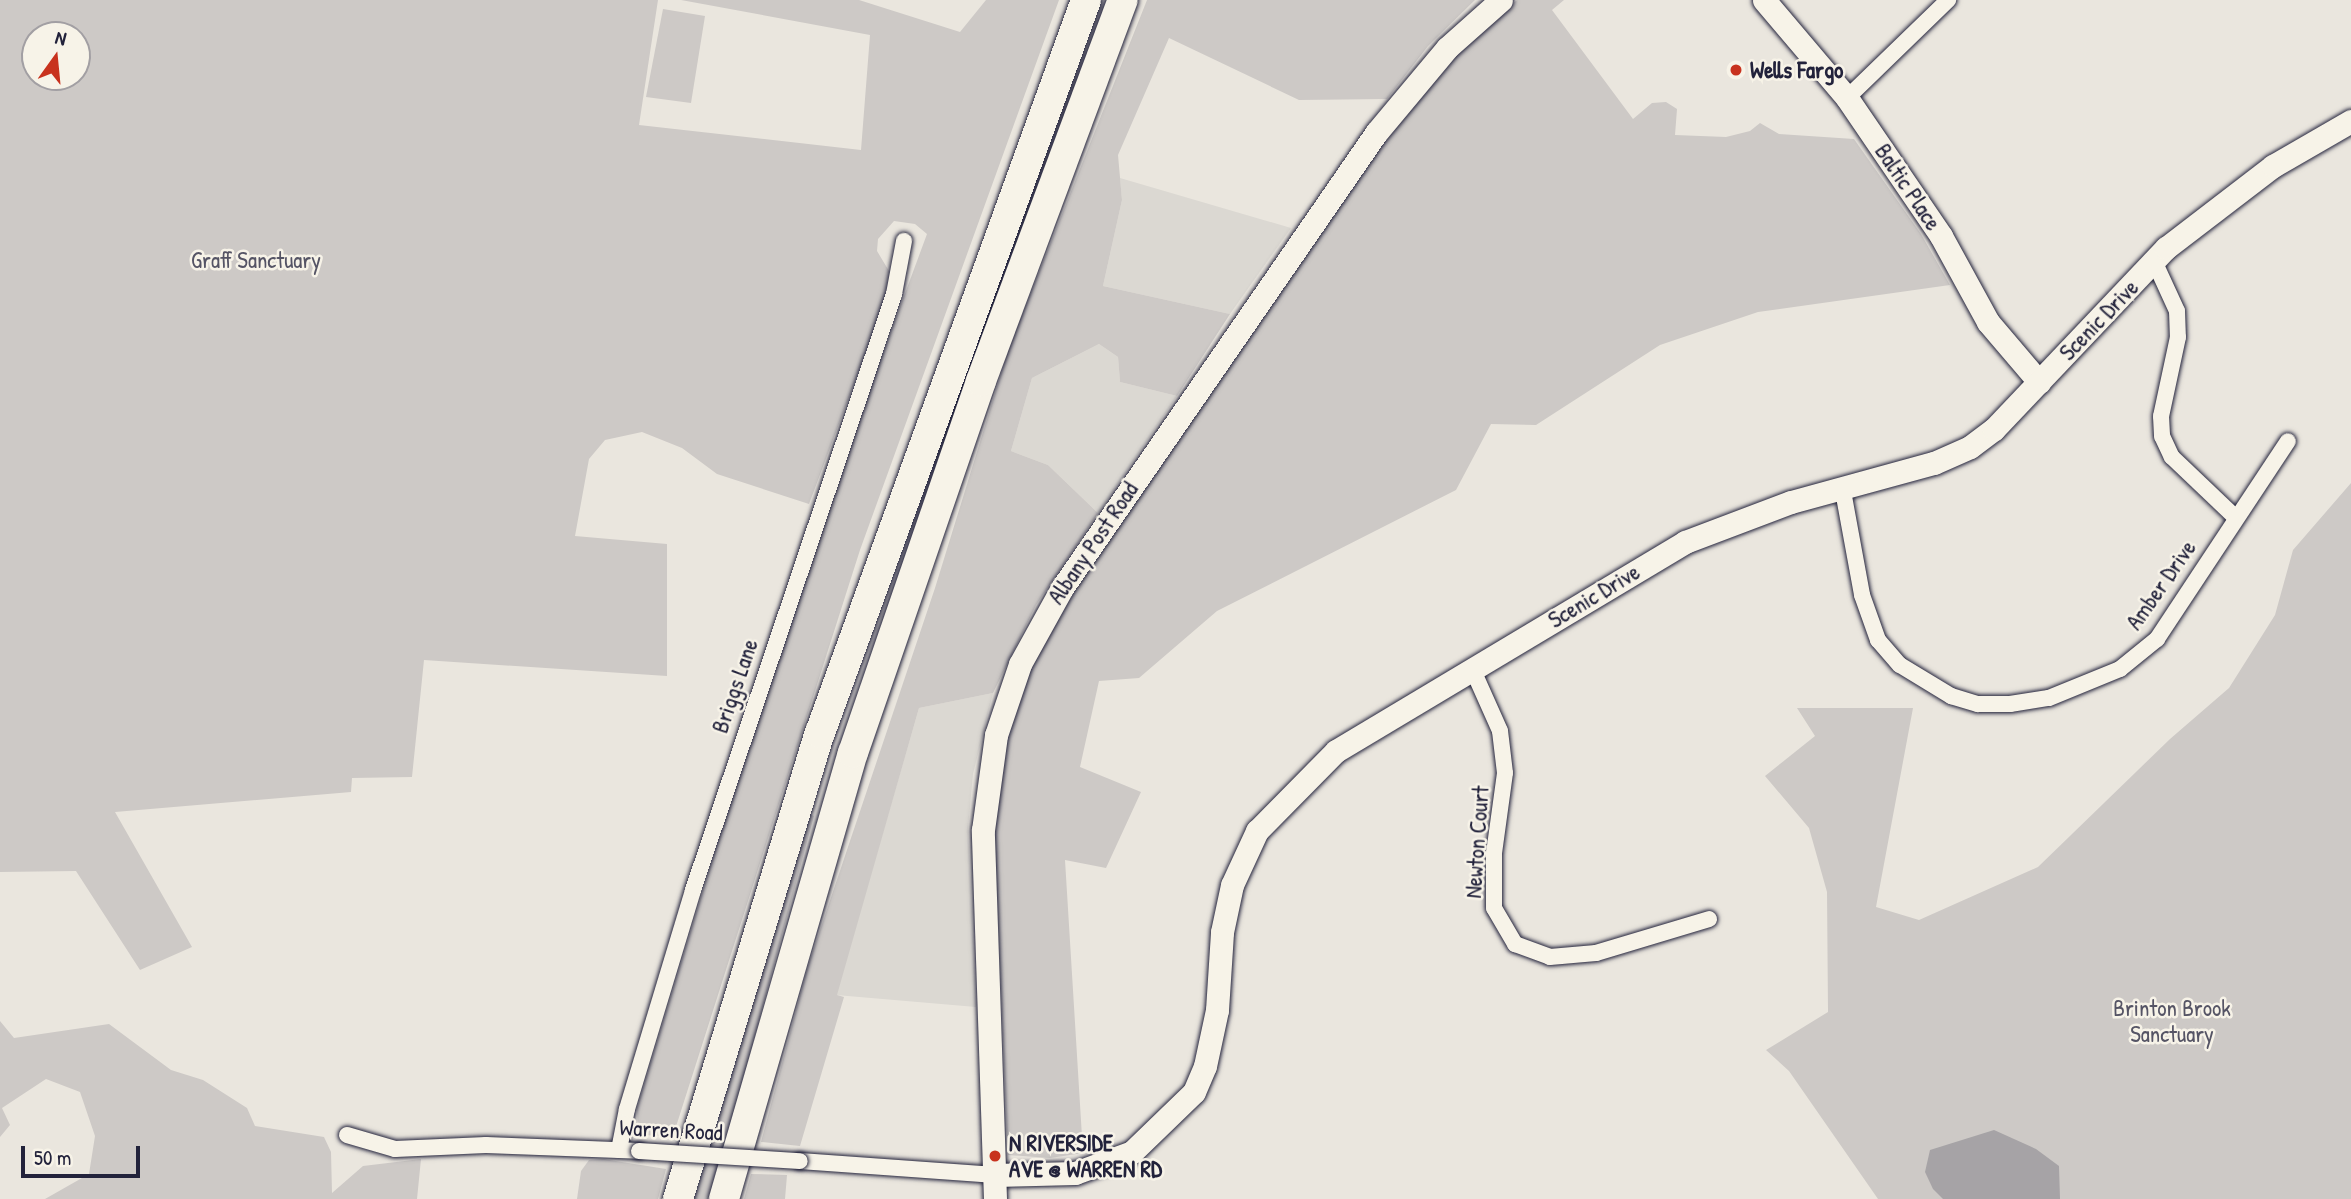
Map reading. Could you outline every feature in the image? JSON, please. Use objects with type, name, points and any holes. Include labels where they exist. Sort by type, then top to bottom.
[{"type":"highway","points":[[678,1199],[820,733],[1086,0]]},
{"type":"highway","points":[[724,1199],[853,752],[986,369],[1123,0]]},
{"type":"street","name":"Albany Post Road","points":[[995,1199],[984,830],[996,736],[1020,664],[1062,587],[1376,132],[1447,48],[1500,0]]},
{"type":"street","name":"Baltic Place","points":[[1764,0],[1847,98],[1941,236],[1988,322],[2039,382]]},
{"type":"street","points":[[1847,98],[1948,0]]},
{"type":"street","name":"Scenic Drive","points":[[995,1175],[1075,1174],[1132,1152],[1166,1124],[1194,1092],[1205,1066],[1217,1010],[1222,932],[1233,885],[1257,831],[1336,751],[1685,542],[1791,502],[1843,491],[1934,463],[1970,447],[1994,429],[2155,263],[2166,248],[2273,166],[2351,121]]},
{"type":"street","name":"Briggs Lane","points":[[619,1150],[626,1109],[693,890],[894,294],[904,241]]},
{"type":"street","points":[[2155,263],[2177,311],[2178,337],[2167,375],[2162,436],[2172,457],[2236,518]]},
{"type":"street","name":"Amber Drive","points":[[1843,491],[1861,595],[1878,640],[1921,680],[1978,704],[2049,698],[2120,669],[2157,639],[2288,441]]},
{"type":"street","name":"Newton Court","points":[[1472,668],[1500,731],[1505,773],[1494,853],[1494,908],[1515,944],[1550,957],[1596,953],[1709,919]]},
{"type":"street","name":"Warren Road","points":[[346,1135],[395,1149],[486,1145],[619,1150],[995,1175]]},
{"type":"shaded area","points":[[1120,178],[1291,228],[1230,314],[1103,286],[1122,200]]},
{"type":"shaded area","points":[[1099,344],[1118,357],[1120,382],[1177,396],[1098,513],[1048,465],[1011,451],[1032,378]]},
{"type":"shaded area","points":[[993,693],[973,774],[968,828],[976,1007],[836,995],[919,708]]},
{"type":"shaded area","points":[[1994,1130],[2036,1149],[2059,1166],[2060,1199],[1943,1199],[1933,1189],[1925,1172],[1930,1150]]},
{"type":"green space","name":"Graff Sanctuary","points":[[0,0],[658,0],[639,125],[861,150],[870,35],[681,0],[859,0],[960,32],[986,0],[1059,0],[860,550],[673,1136],[638,1135],[637,1108],[736,782],[835,483],[927,234],[915,224],[894,221],[878,239],[877,251],[892,276],[889,290],[809,504],[717,474],[682,448],[642,432],[605,440],[589,459],[575,536],[667,544],[667,676],[424,660],[412,777],[352,778],[351,792],[115,812],[192,947],[140,970],[76,871],[0,872]]},
{"type":"green space","points":[[1147,0],[1475,0],[1428,46],[1387,99],[1299,100],[1169,38],[1118,155],[1122,200],[1103,286],[1230,314],[1177,396],[1120,382],[1118,357],[1099,344],[1032,378],[1011,451],[1048,465],[1098,513],[1036,605],[993,693],[919,708],[837,995],[844,997],[800,1146],[761,1142],[808,966],[935,588],[1009,348]]},
{"type":"green space","points":[[1517,0],[1564,0],[1552,10],[1633,119],[1652,103],[1666,102],[1677,109],[1675,135],[1726,137],[1750,131],[1760,123],[1779,134],[1854,139],[1921,234],[1950,285],[1758,312],[1660,345],[1536,425],[1491,424],[1456,490],[1217,611],[1139,678],[1099,681],[1080,767],[1141,792],[1106,868],[1065,860],[1083,1153],[1050,1158],[1008,1155],[994,819],[998,770],[1013,708],[1042,640],[1382,141],[1449,61]]},
{"type":"green space","points":[[663,9],[705,16],[691,103],[646,97]]},
{"type":"green space","name":"Brinton Brook Sanctuary","points":[[2351,483],[2351,1199],[1878,1199],[1789,1071],[1766,1050],[1828,1012],[1827,892],[1809,828],[1765,776],[1815,736],[1797,708],[1913,708],[1876,907],[1919,920],[2038,867],[2170,739],[2229,688],[2275,615],[2293,550]]},
{"type":"green space","points":[[807,813],[814,816],[711,1199],[691,1199]]},
{"type":"green space","points":[[0,1021],[14,1038],[109,1024],[171,1070],[203,1080],[247,1108],[255,1126],[324,1137],[331,1152],[332,1193],[363,1166],[421,1159],[417,1199],[45,1199],[89,1174],[95,1136],[80,1092],[46,1079],[2,1108],[10,1125],[0,1137]]},
{"type":"green space","points":[[603,1159],[666,1169],[658,1199],[577,1199],[581,1171],[589,1160]]},
{"type":"green space","points":[[751,1174],[787,1175],[785,1199],[744,1199]]},
{"type":"place","name":"Wells Fargo","points":[[1736,70]]},
{"type":"place","name":"N RIVERSIDE AVE @ WARREN RD","points":[[995,1156]]}]
